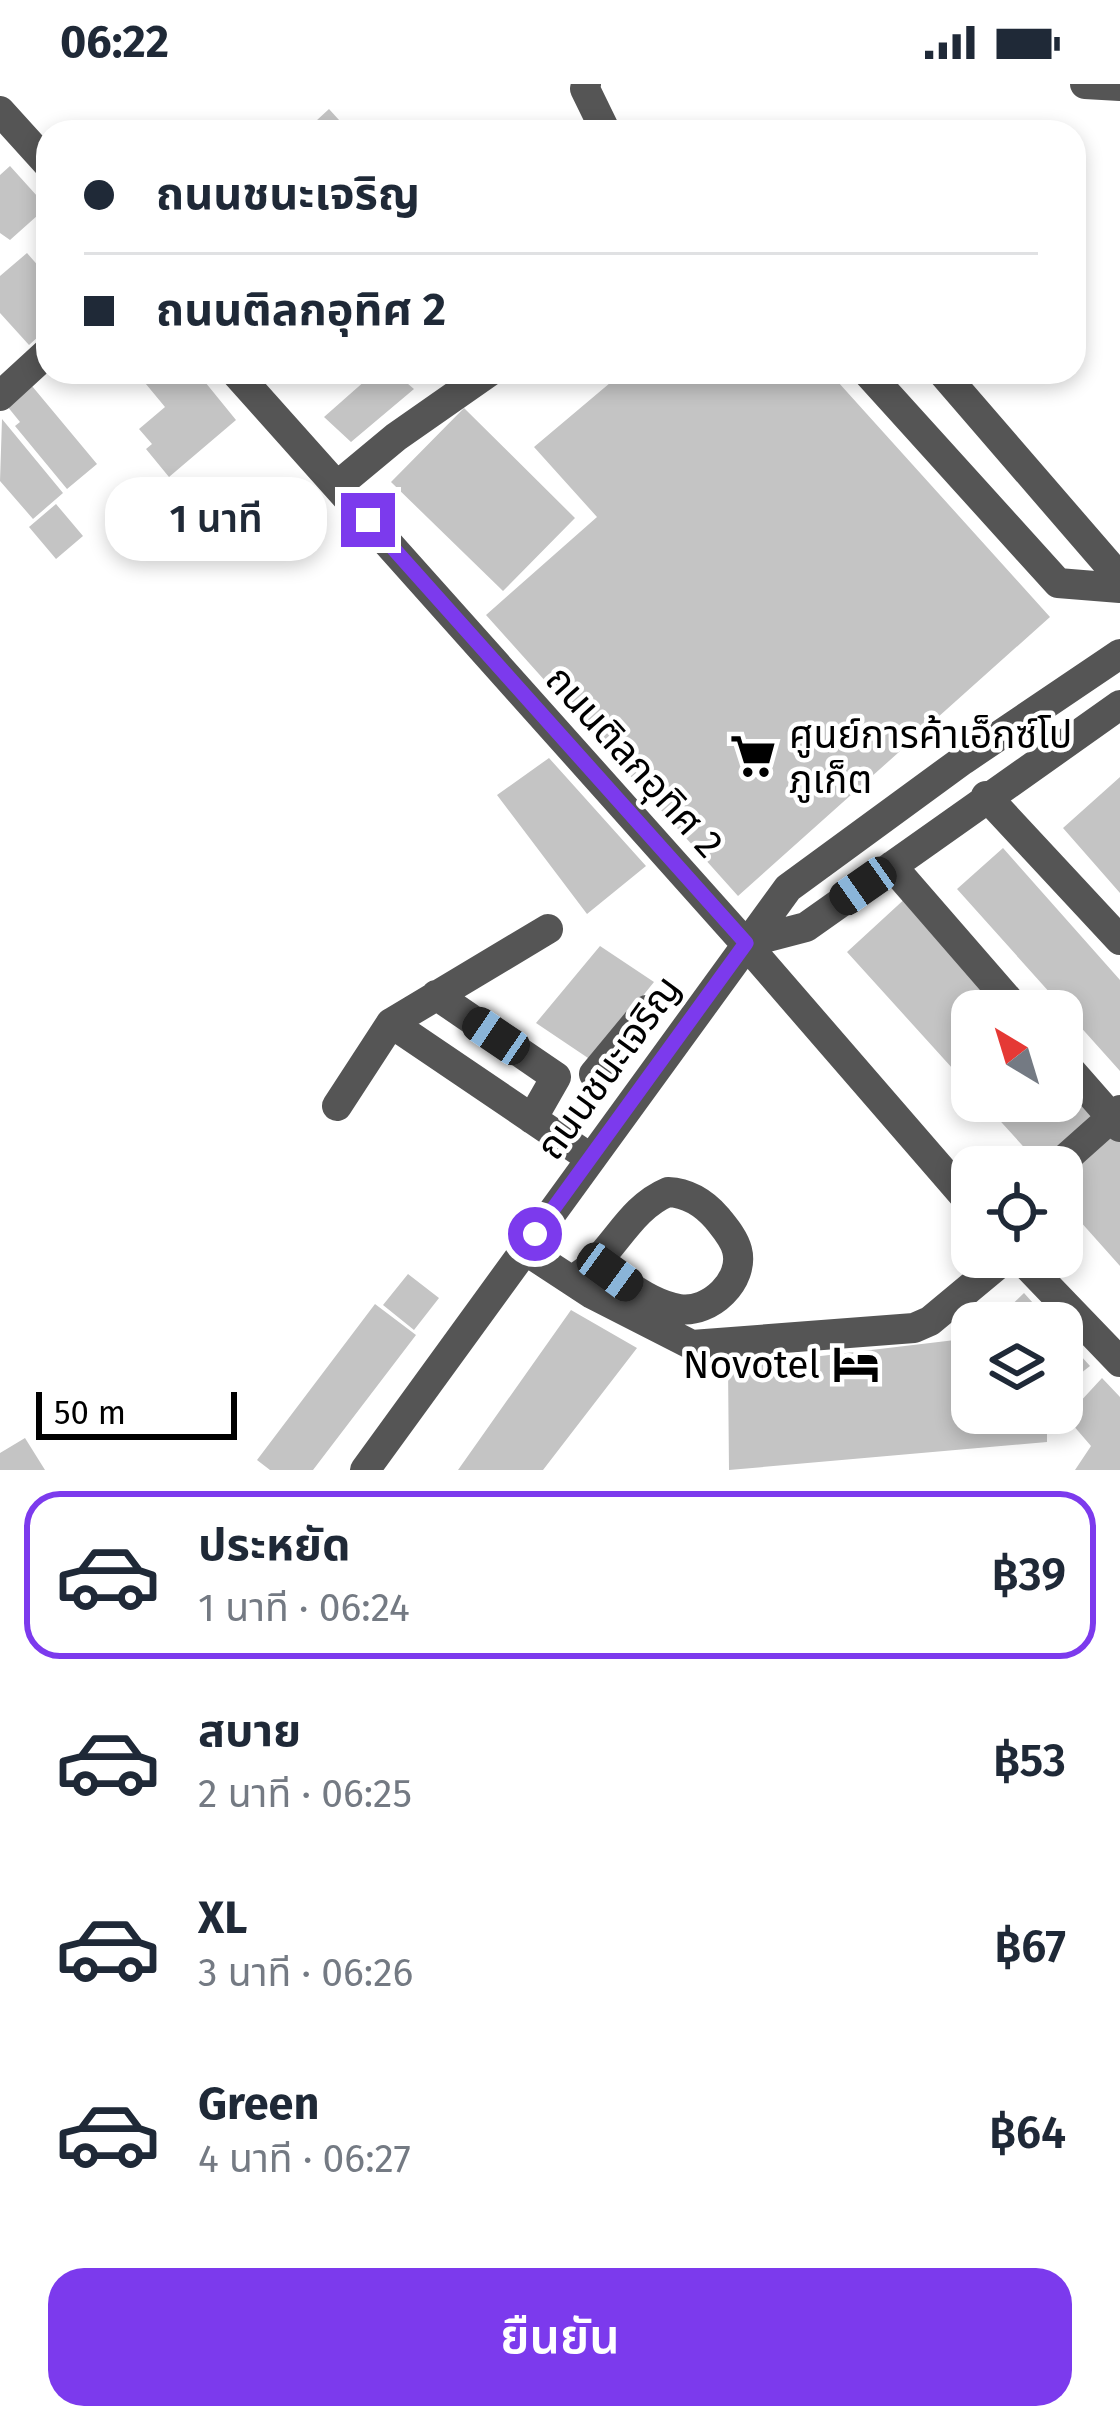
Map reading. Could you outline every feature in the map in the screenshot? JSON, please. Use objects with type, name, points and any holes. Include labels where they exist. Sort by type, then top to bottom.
[{"type":"street","points":[[586,84],[600,120]]},
{"type":"street","points":[[1085,84],[1120,86]]},
{"type":"street","points":[[0,111],[36,151]]},
{"type":"street","points":[[0,396],[36,363]]},
{"type":"street","name":"ถนนติลกอุทิศ 2","points":[[246,384],[746,943],[951,1181]]},
{"type":"street","points":[[337,486],[472,384]]},
{"type":"street","points":[[878,384],[1058,583],[1120,588]]},
{"type":"street","points":[[952,384],[1120,578]]},
{"type":"street","name":"ถนนชนะเจริญ","points":[[365,1470],[788,888],[963,760],[1120,654]]},
{"type":"street","points":[[746,943],[806,927],[1120,705]]},
{"type":"street","points":[[986,796],[1120,940]]},
{"type":"street","points":[[892,866],[1000,990]]},
{"type":"street","points":[[337,1106],[391,1023],[548,929]]},
{"type":"street","points":[[436,995],[556,1077],[532,1119]]},
{"type":"street","points":[[594,1074],[619,1034],[647,1010]]},
{"type":"street","points":[[391,1023],[590,1158]]},
{"type":"street","points":[[619,1034],[657,1065]]},
{"type":"street","points":[[1082,1146],[1117,1118],[1083,1083]]},
{"type":"street","points":[[582,1287],[598,1261],[630,1220],[668,1192],[682,1192],[710,1210],[735,1243],[738,1255],[737,1270],[723,1292],[690,1310],[648,1298],[598,1261]]},
{"type":"street","points":[[525,1250],[582,1287],[692,1345],[914,1328],[930,1321],[982,1278]]},
{"type":"street","points":[[1039,1278],[1120,1363]]},
{"type":"building","points":[[329,109],[339,120],[317,120]]},
{"type":"building","points":[[10,166],[36,195],[36,217],[10,240],[0,233],[0,175]]},
{"type":"building","points":[[27,253],[36,263],[36,339],[29,345],[0,313],[0,276]]},
{"type":"building","points":[[146,384],[207,384],[236,420],[169,477],[146,449],[152,444],[139,429],[165,407]]},
{"type":"building","points":[[361,384],[408,384],[414,389],[351,442],[324,417]]},
{"type":"building","name":"ศูนย์การค้าเอ็กซ์โป ภูเก็ต","points":[[609,384],[840,384],[1050,617],[738,896],[486,615],[597,517],[534,447]]},
{"type":"building","points":[[32,386],[97,464],[67,489],[15,426],[20,422],[7,406]]},
{"type":"building","points":[[464,408],[575,518],[503,591],[391,482]]},
{"type":"building","points":[[2,419],[63,493],[33,519],[0,481]]},
{"type":"building","points":[[56,504],[83,536],[56,559],[29,527]]},
{"type":"building","points":[[549,758],[646,866],[587,914],[497,795]]},
{"type":"building","points":[[1120,777],[1120,893],[1063,828]]},
{"type":"building","points":[[1003,848],[1120,980],[1120,1071],[1083,1030],[1083,990],[1047,990],[957,889]]},
{"type":"building","points":[[909,895],[994,990],[951,990],[951,1067],[847,952]]},
{"type":"building","points":[[600,946],[654,982],[591,1060],[536,1023]]},
{"type":"building","points":[[1083,1088],[1108,1116],[1069,1146],[1023,1146],[1001,1122],[1083,1122]]},
{"type":"building","points":[[1120,1130],[1120,1266],[1083,1225],[1083,1156]]},
{"type":"building","points":[[408,1274],[439,1298],[414,1330],[383,1305]]},
{"type":"building","points":[[375,1304],[416,1335],[313,1470],[270,1470],[257,1460]]},
{"type":"building","points":[[571,1310],[637,1348],[543,1470],[458,1470]]},
{"type":"building","points":[[951,1340],[951,1434],[1047,1434],[1047,1442],[729,1470],[728,1367]]},
{"type":"building","points":[[1102,1378],[1120,1397],[1120,1470],[1075,1470],[1091,1446],[1081,1434],[1083,1399]]},
{"type":"building","points":[[25,1438],[45,1470],[0,1470],[0,1453]]},
{"type":"place","name":"ศูนย์การค้าเอ็กซ์โป ภูเก็ต","points":[[753,756]]},
{"type":"place","name":"Novotel","points":[[856,1364]]},
{"type":"route","points":[[368,520],[746,943],[535,1234]]}]
